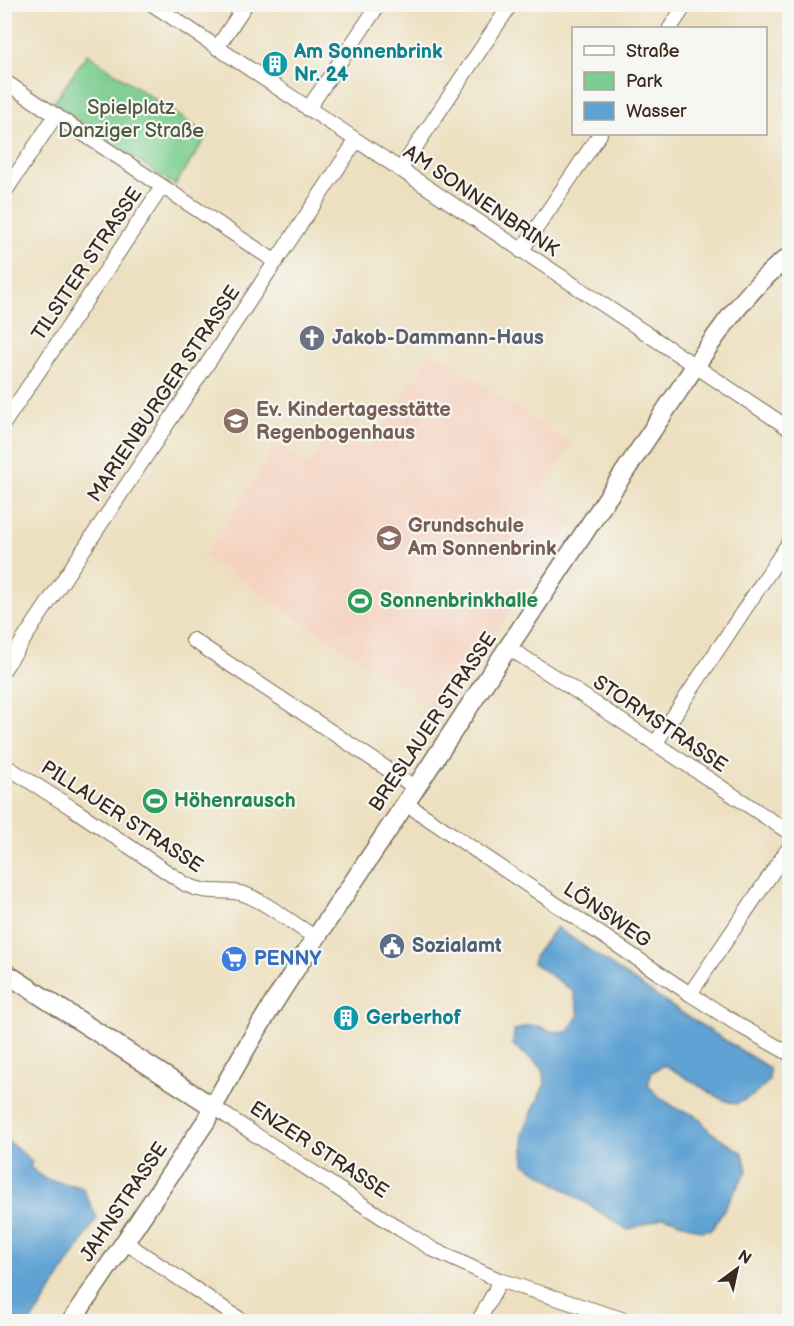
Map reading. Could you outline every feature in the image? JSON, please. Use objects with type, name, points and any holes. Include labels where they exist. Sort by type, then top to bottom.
[{"type":"main road","name":"BRESLAUER STRASSE","points":[[213,1107],[316,938],[695,367],[744,301],[789,256]]},
{"type":"main road","name":"ENZER STRASSE","points":[[4,972],[213,1107]]},
{"type":"main road","name":"JAHNSTRASSE","points":[[71,1322],[206,1121],[213,1107]]},
{"type":"street","name":"AM SONNENBRINK","points":[[152,4],[789,429]]},
{"type":"street","points":[[217,48],[246,4]]},
{"type":"street","points":[[308,109],[379,4]]},
{"type":"street","points":[[400,170],[511,4]]},
{"type":"street","points":[[671,27],[686,4]]},
{"type":"street","points":[[4,81],[276,262]]},
{"type":"street","points":[[4,193],[56,115]]},
{"type":"street","points":[[521,251],[599,135]]},
{"type":"street","name":"MARIENBURGER STRASSE","points":[[4,669],[356,141]]},
{"type":"street","name":"TILSITER STRASSE","points":[[4,423],[162,187]]},
{"type":"street","points":[[655,744],[789,541]]},
{"type":"street","name":"LÖNSWEG","points":[[192,640],[690,994],[789,1053]]},
{"type":"street","name":"STORMSTRASSE","points":[[508,648],[789,833]]},
{"type":"street","name":"PILLAUER STRASSE","points":[[4,765],[192,888],[209,892],[241,893],[249,896],[316,938]]},
{"type":"street","points":[[690,994],[789,846]]},
{"type":"street","name":"ENZER STRASSE","points":[[213,1107],[426,1244],[469,1267],[499,1280],[631,1322]]},
{"type":"street","points":[[124,1242],[244,1322]]},
{"type":"street","points":[[478,1322],[499,1280]]},
{"type":"shaded area","name":"Grundschule Am Sonnenbrink","points":[[433,351],[572,444],[539,494],[575,518],[440,713],[204,557],[276,445],[309,466],[333,431],[366,450]]},
{"type":"green space","name":"Spielplatz Danziger Straße","points":[[87,54],[208,135],[175,185],[53,104]]},
{"type":"water","points":[[556,927],[671,1006],[769,1068],[769,1081],[754,1095],[736,1104],[723,1100],[665,1065],[652,1072],[648,1085],[658,1096],[679,1110],[701,1120],[709,1131],[743,1153],[747,1171],[712,1229],[701,1231],[664,1217],[628,1230],[525,1164],[523,1133],[545,1083],[542,1068],[513,1045],[514,1031],[526,1026],[538,1026],[550,1031],[567,1032],[579,1015],[573,991],[533,963],[534,957]]},
{"type":"water","points":[[4,1140],[16,1147],[32,1162],[30,1167],[45,1179],[82,1187],[97,1218],[32,1321],[5,1321]]},
{"type":"place","name":"Am Sonnenbrink Nr. 24","points":[[275,64]]},
{"type":"place","name":"Jakob-Dammann-Haus","points":[[312,338]]},
{"type":"place","name":"Ev. Kindertagesstätte Regenbogenhaus","points":[[236,421]]},
{"type":"place","name":"Grundschule Am Sonnenbrink","points":[[389,538]]},
{"type":"place","name":"Sonnenbrinkhalle","points":[[360,601]]},
{"type":"place","name":"Höhenrausch","points":[[155,801]]},
{"type":"place","name":"Sozialamt","points":[[392,946]]},
{"type":"place","name":"PENNY","points":[[234,959]]},
{"type":"place","name":"Gerberhof","points":[[346,1018]]}]
